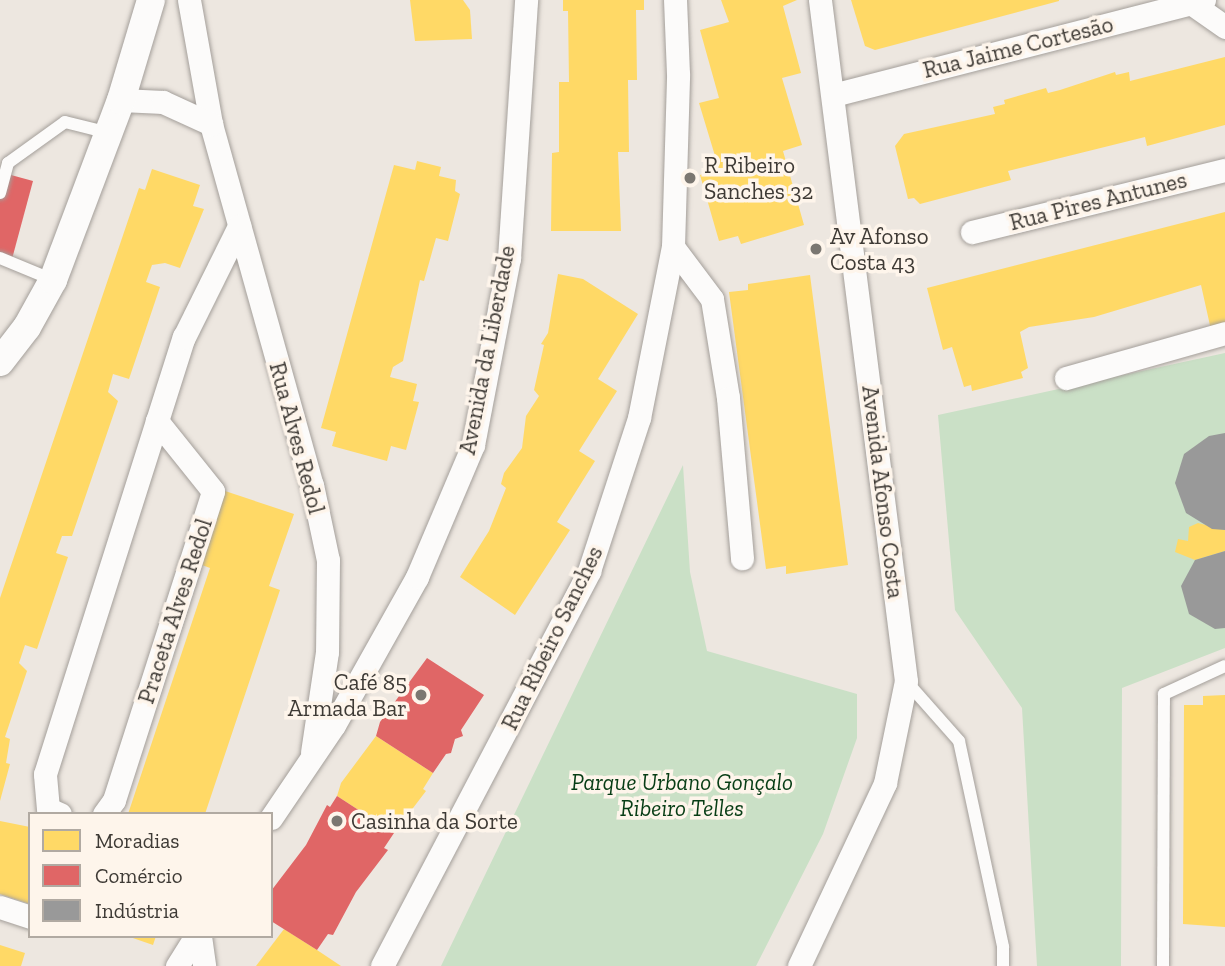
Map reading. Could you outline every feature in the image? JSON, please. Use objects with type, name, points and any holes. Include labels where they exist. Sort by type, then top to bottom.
[{"type":"street","points":[[0,362],[27,327],[52,280],[121,100],[152,0]]},
{"type":"street","name":"Rua Alves Redol","points":[[189,0],[211,124],[309,476],[328,560],[327,652],[310,758]]},
{"type":"street","name":"Avenida da Liberdade","points":[[273,815],[334,725],[417,577],[473,445],[509,258],[526,0]]},
{"type":"street","name":"Rua Ribeiro Sanches","points":[[382,966],[589,571],[639,418],[673,247],[678,74],[675,0]]},
{"type":"street","name":"Avenida Afonso Costa","points":[[799,966],[885,783],[906,681],[820,0]]},
{"type":"street","points":[[1198,1],[1225,27]]},
{"type":"street","name":"Rua Jaime Cortesão","points":[[832,95],[1198,1]]},
{"type":"street","points":[[121,100],[163,102],[211,124]]},
{"type":"street","name":"Rua Pires Antunes","points":[[972,232],[1225,170]]},
{"type":"street","points":[[55,812],[48,809],[45,775],[184,337],[239,226]]},
{"type":"street","points":[[673,247],[712,299],[728,398],[742,558]]},
{"type":"street","points":[[1066,378],[1225,333]]},
{"type":"street","name":"Praceta Alves Redol","points":[[105,812],[114,800],[213,491],[157,421]]},
{"type":"street","points":[[0,907],[28,917]]},
{"type":"street","points":[[177,966],[197,938]]},
{"type":"street","points":[[198,938],[204,966]]},
{"type":"lane","points":[[0,193],[8,163],[65,122],[109,133]]},
{"type":"lane","points":[[0,258],[52,280]]},
{"type":"lane","points":[[1163,966],[1164,694],[1225,666]]},
{"type":"lane","points":[[906,681],[959,741],[1003,947],[1003,966]]},
{"type":"green space","points":[[1225,353],[1225,648],[1122,688],[1121,966],[1037,966],[1022,708],[955,610],[938,415]]},
{"type":"green space","name":"Parque Urbano Gonçalo Ribeiro Telles","points":[[683,465],[690,572],[707,651],[857,694],[857,738],[823,834],[756,966],[441,966]]},
{"type":"building: Moradias","points":[[410,0],[463,0],[470,10],[472,39],[415,41]]},
{"type":"building: Moradias","points":[[563,0],[644,0],[644,10],[636,10],[637,80],[628,80],[629,152],[618,152],[621,231],[551,231],[552,153],[559,152],[559,82],[569,82],[568,11],[563,11]]},
{"type":"building: Moradias","points":[[721,0],[797,0],[783,6],[801,73],[782,78],[802,145],[783,151],[804,225],[741,244],[738,236],[719,241],[700,175],[719,169],[699,103],[719,98],[700,30],[729,22]]},
{"type":"building: Moradias","points":[[851,0],[1059,1],[875,50],[865,46]]},
{"type":"building: Moradias","points":[[1225,57],[1225,125],[1147,146],[1145,137],[1008,171],[1011,180],[920,204],[914,198],[908,199],[895,146],[904,134],[995,114],[993,107],[1005,104],[1004,100],[1046,88],[1048,93],[1115,72],[1116,75],[1129,72],[1130,81]]},
{"type":"building: Moradias","points":[[417,161],[441,167],[439,176],[456,180],[455,191],[460,194],[448,241],[436,238],[424,281],[420,280],[403,361],[393,367],[390,377],[417,384],[413,401],[419,402],[406,450],[391,446],[387,461],[332,446],[336,432],[321,428],[394,165],[415,170]]},
{"type":"building: Moradias","points":[[152,169],[200,185],[193,206],[204,209],[180,268],[165,263],[152,265],[146,282],[160,287],[129,379],[113,374],[108,392],[118,401],[72,536],[62,536],[56,553],[68,557],[37,649],[25,645],[19,663],[27,671],[5,737],[10,739],[6,763],[10,764],[0,801],[0,598],[139,188],[145,190]]},
{"type":"building: Moradias","points":[[1225,212],[1225,326],[1211,330],[1201,285],[1094,317],[1029,327],[1020,332],[1028,368],[1021,372],[1023,378],[972,391],[971,385],[964,387],[952,347],[943,350],[927,288]]},
{"type":"building: Moradias","points":[[558,274],[583,279],[638,314],[598,379],[617,391],[579,451],[595,461],[557,522],[570,530],[515,615],[460,577],[489,531],[506,488],[501,484],[504,473],[522,448],[526,416],[539,396],[534,390],[544,345],[541,344],[548,333]]},
{"type":"building: Moradias","points":[[810,275],[848,565],[786,574],[786,566],[766,569],[729,292],[748,290],[748,284]]},
{"type":"building: Moradias","points":[[225,491],[294,514],[269,586],[280,590],[206,812],[129,812],[210,568],[202,565]]},
{"type":"building: Moradias","points":[[1198,523],[1225,530],[1225,551],[1195,560],[1175,552],[1178,539],[1188,541],[1189,527]]},
{"type":"building: Moradias","points":[[1225,695],[1225,927],[1183,924],[1184,705],[1203,705],[1203,696]]},
{"type":"building: Moradias","points":[[376,736],[433,773],[423,789],[426,791],[394,833],[337,796],[341,783]]},
{"type":"building: Moradias","points":[[0,821],[28,827],[28,903],[0,894]]},
{"type":"building: Moradias","points":[[284,929],[317,950],[341,966],[256,966]]},
{"type":"building: Moradias","points":[[133,938],[155,938],[153,945]]},
{"type":"building: Moradias","points":[[0,945],[25,953],[21,966],[0,966]]},
{"type":"building: Comércio","points":[[0,172],[33,181],[12,259],[0,256]]},
{"type":"building: Comércio","points":[[427,658],[484,695],[461,730],[463,736],[455,739],[451,753],[446,754],[433,773],[376,736],[380,722]]},
{"type":"building: Comércio","points":[[337,796],[394,833],[384,848],[388,850],[356,892],[333,935],[328,934],[317,950],[273,922],[273,888],[306,845],[327,805],[330,807]]},
{"type":"building: Indústria","points":[[1225,433],[1225,530],[1212,529],[1186,513],[1175,483],[1184,454],[1209,436]]},
{"type":"building: Indústria","points":[[1225,551],[1225,628],[1215,629],[1189,614],[1181,586],[1195,560]]},
{"type":"place","name":"R Ribeiro Sanches 32","points":[[690,178]]},
{"type":"place","name":"Av Afonso Costa 43","points":[[816,249]]},
{"type":"place","name":"Café 85 Armada Bar","points":[[421,695]]},
{"type":"place","name":"Casinha da Sorte","points":[[337,821]]}]
